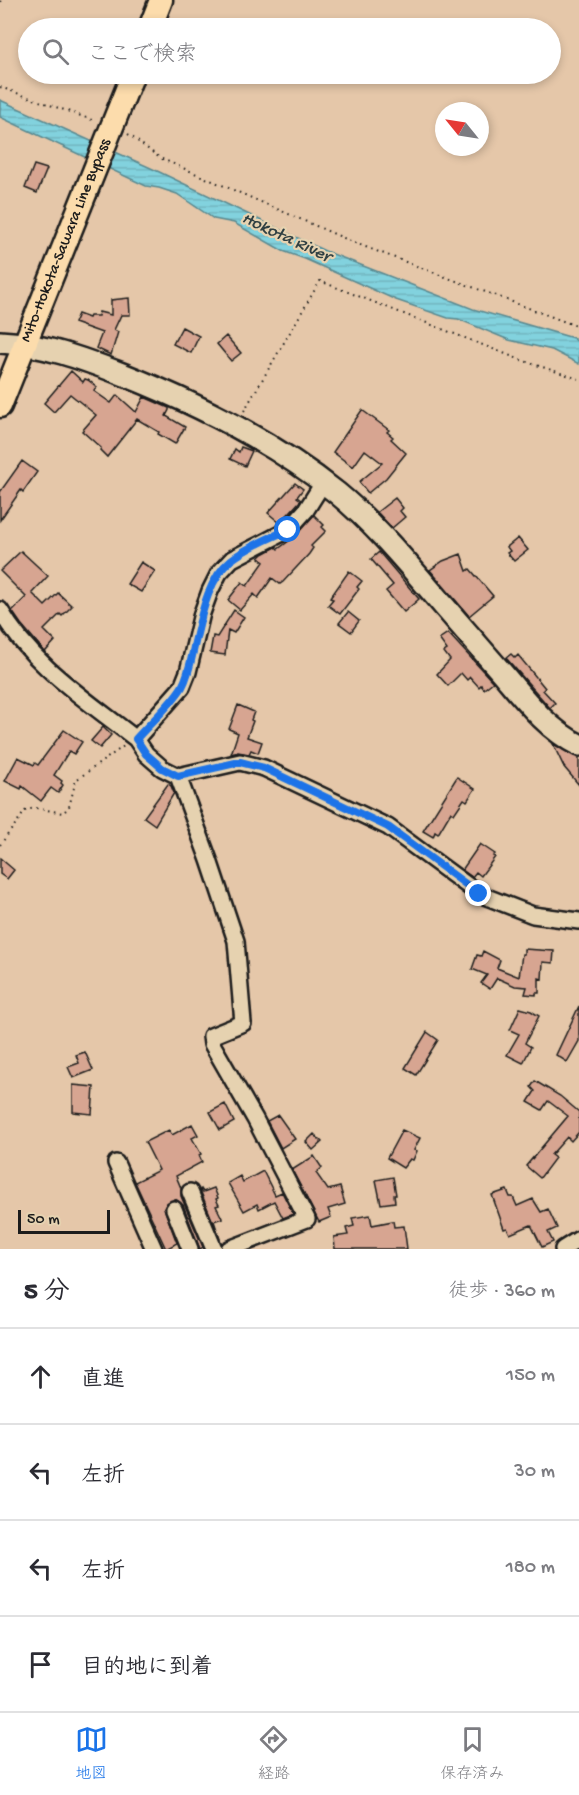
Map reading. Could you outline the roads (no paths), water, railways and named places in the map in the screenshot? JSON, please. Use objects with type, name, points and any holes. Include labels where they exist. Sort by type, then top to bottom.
[{"type":"main road","points":[[154,18],[161,0]]},
{"type":"main road","name":"Mito-Hokota-Sawara Line Bypass","points":[[0,406],[129,84]]},
{"type":"street","points":[[0,342],[25,343],[73,356],[158,388],[235,427],[284,456],[323,483],[358,512],[395,550],[523,698],[561,734],[579,745]]},
{"type":"street","points":[[136,739],[182,687],[188,672],[202,612],[219,573],[232,559],[288,530],[306,510],[323,483]]},
{"type":"street","points":[[0,610],[12,631],[32,655],[136,739],[146,754],[162,768],[178,776],[240,762],[264,768],[388,827],[479,894],[533,915],[579,921]]},
{"type":"street","points":[[178,776],[236,941],[243,1023],[211,1036],[212,1044],[255,1119],[307,1219],[229,1249]]},
{"type":"street","points":[[116,1163],[154,1249]]},
{"type":"street","points":[[190,1192],[214,1249]]},
{"type":"street","points":[[174,1209],[190,1249]]},
{"type":"street","points":[[563,1249],[579,1239]]},
{"type":"water","name":"Hokota River","points":[[0,100],[153,169],[325,251],[473,309],[573,338],[579,343],[579,364],[552,350],[509,340],[458,319],[448,318],[396,300],[283,251],[234,223],[214,219],[177,194],[146,186],[0,117]]}]
